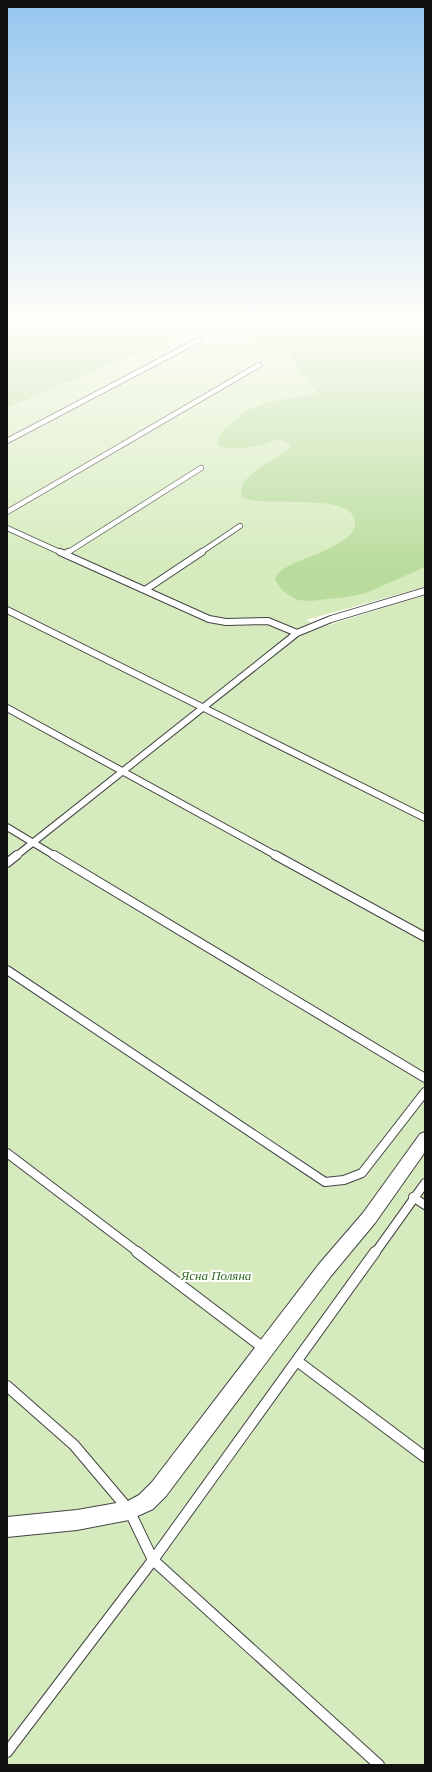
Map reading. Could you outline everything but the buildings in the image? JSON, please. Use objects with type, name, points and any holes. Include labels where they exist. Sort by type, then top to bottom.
[{"type":"street","points":[[7,1527],[77,1520],[129,1510],[146,1502],[159,1489],[325,1270],[369,1218],[425,1139]]},
{"type":"lane","points":[[7,441],[78,404]]},
{"type":"lane","points":[[7,512],[194,404]]},
{"type":"lane","points":[[65,554],[201,468]]},
{"type":"lane","points":[[145,590],[240,526]]},
{"type":"lane","points":[[7,528],[209,620],[226,622],[268,621],[297,633]]},
{"type":"lane","points":[[7,862],[297,633],[331,620],[425,591]]},
{"type":"lane","points":[[7,610],[425,818]]},
{"type":"lane","points":[[7,708],[425,937]]},
{"type":"lane","points":[[7,827],[425,1078]]},
{"type":"lane","points":[[7,970],[325,1182],[337,1183],[349,1180],[362,1173],[425,1092]]},
{"type":"lane","points":[[7,1153],[265,1349]]},
{"type":"lane","points":[[7,1752],[154,1560],[425,1183]]},
{"type":"lane","points":[[414,1197],[425,1205]]},
{"type":"lane","points":[[297,1361],[425,1457]]},
{"type":"lane","points":[[7,1386],[74,1445],[129,1510],[154,1560],[331,1723],[379,1765]]},
{"type":"green space","name":"Ясна Поляна","points":[[7,404],[425,404],[425,587],[306,620],[322,627],[425,595],[425,1765],[7,1765]]},
{"type":"green space","points":[[7,404],[17,404],[7,408]]},
{"type":"green space","points":[[264,404],[425,404],[425,567],[366,593],[347,597],[310,601],[297,600],[283,591],[275,580],[277,574],[298,562],[338,544],[353,532],[355,522],[350,512],[339,506],[324,503],[253,500],[242,497],[242,489],[245,481],[258,469],[290,447],[289,443],[282,439],[248,447],[228,448],[218,446],[218,440],[221,433],[245,411]]}]
